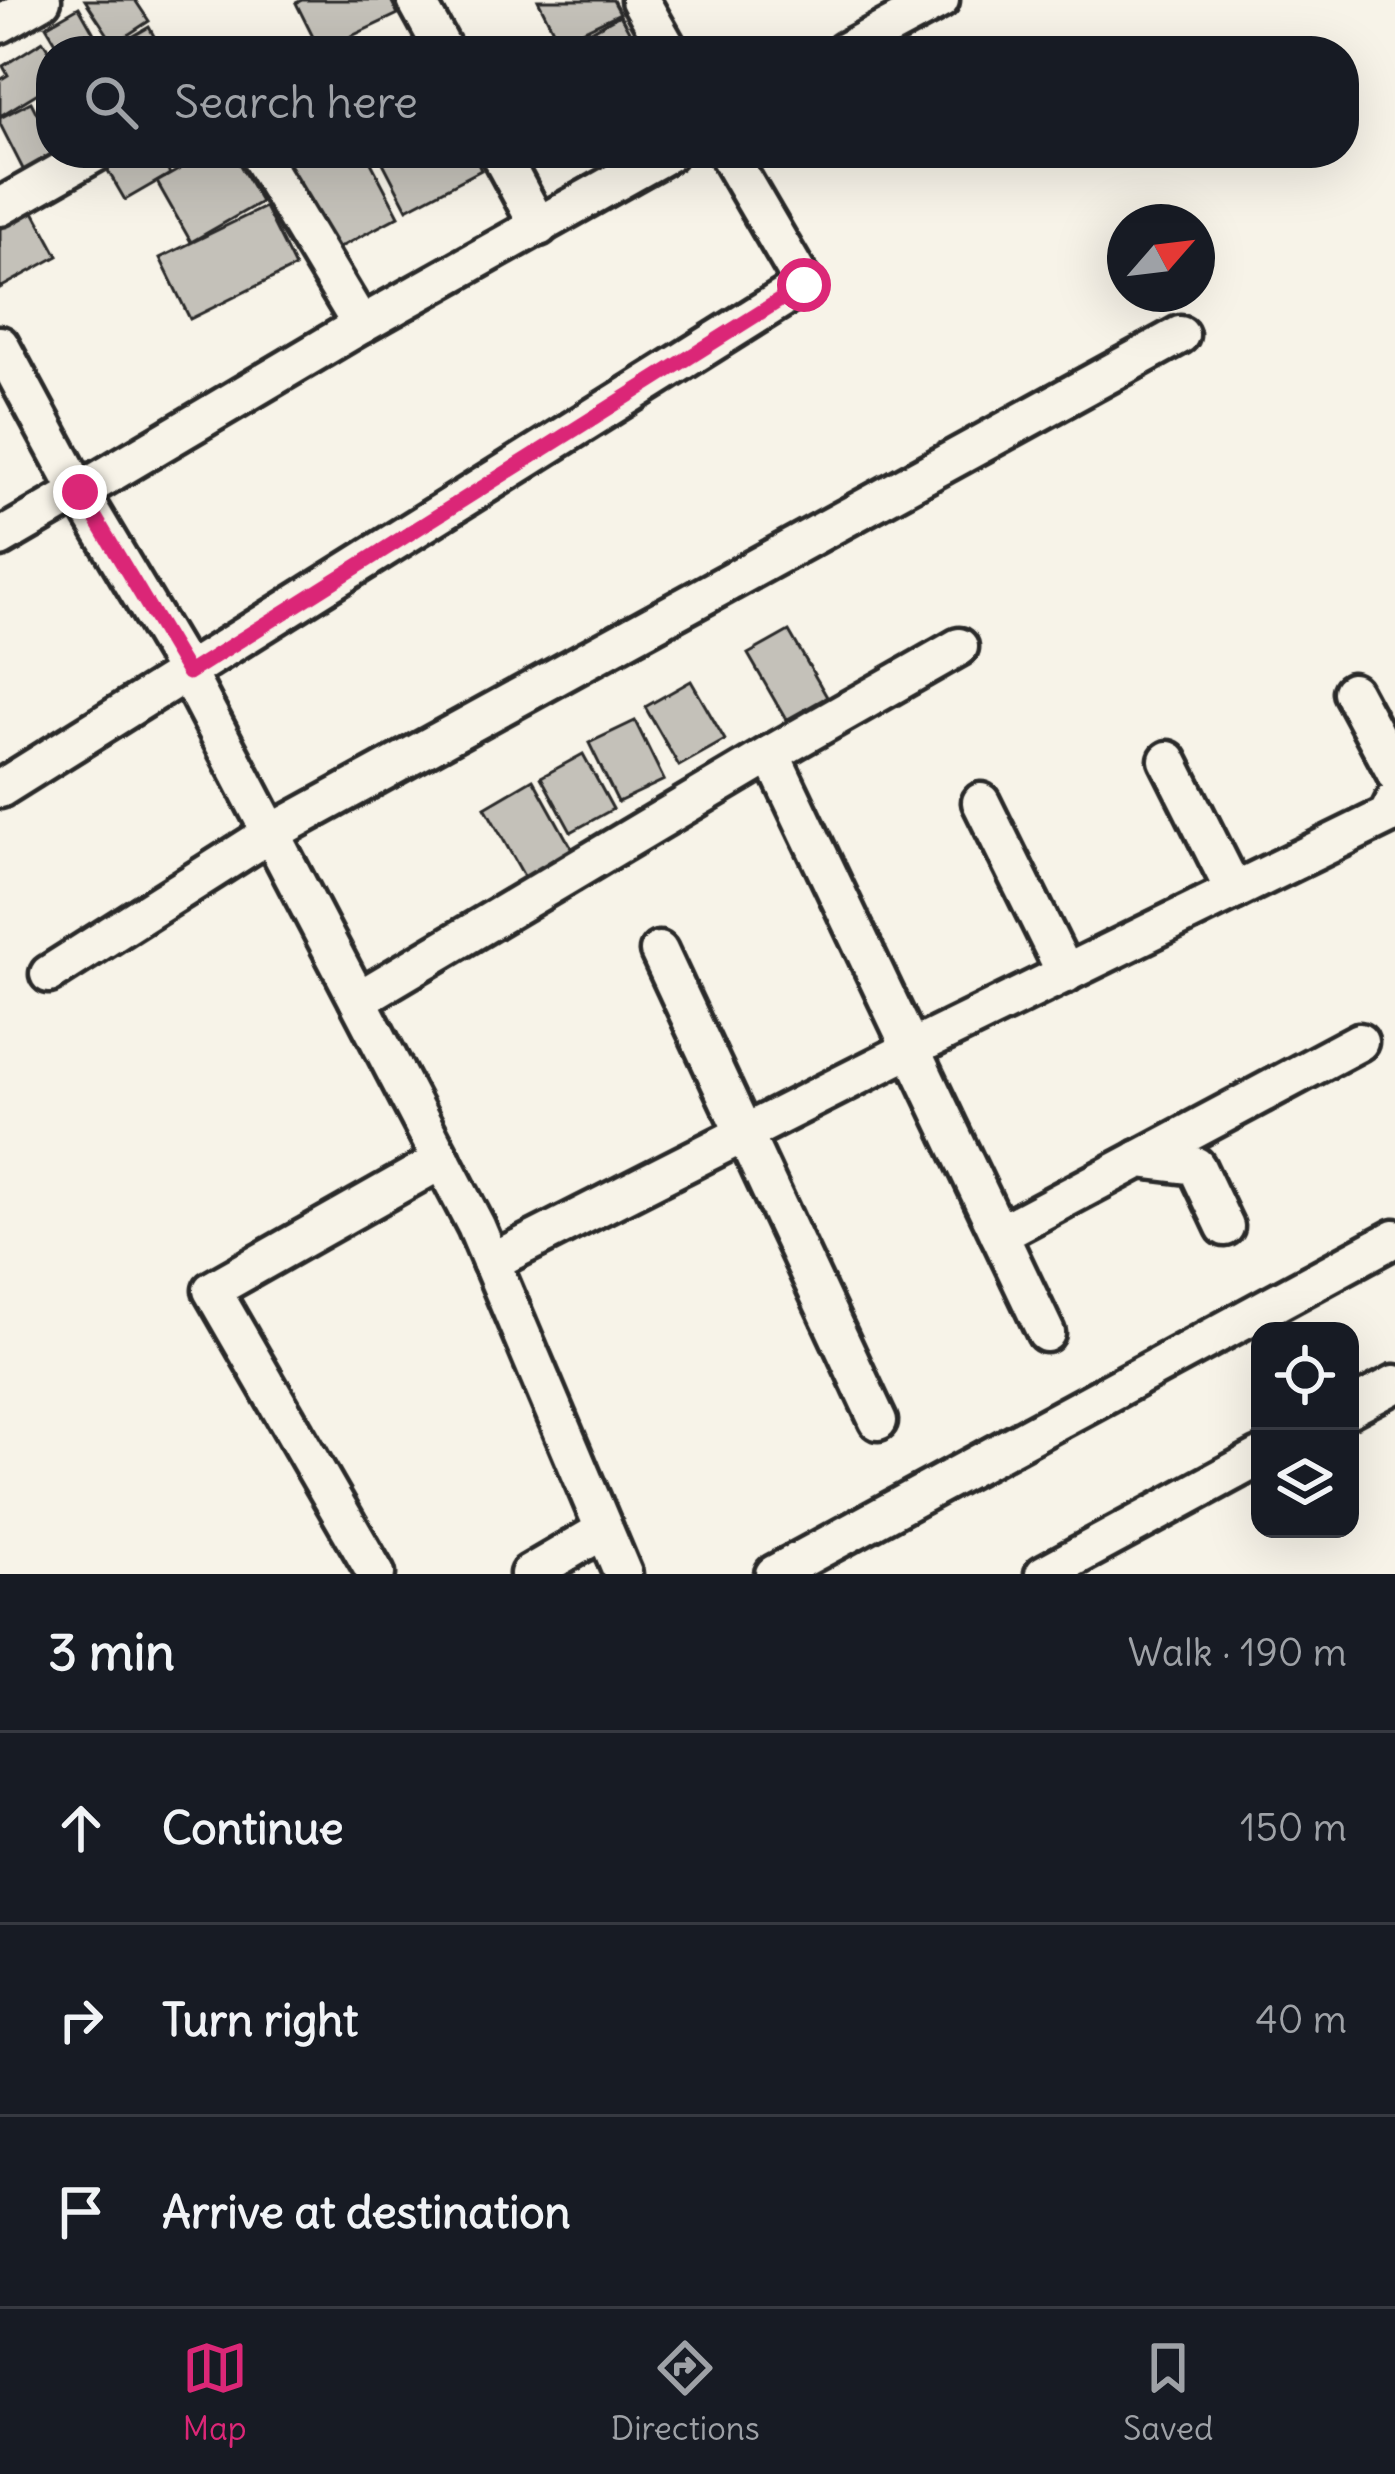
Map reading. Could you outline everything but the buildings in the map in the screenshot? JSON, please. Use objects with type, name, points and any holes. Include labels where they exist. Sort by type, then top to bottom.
[{"type":"street","points":[[0,24],[43,0]]},
{"type":"street","points":[[416,0],[436,36]]},
{"type":"street","points":[[640,0],[660,36]]},
{"type":"street","points":[[873,36],[940,0]]},
{"type":"street","points":[[0,207],[69,168]]},
{"type":"street","points":[[267,168],[361,326]]},
{"type":"street","points":[[507,168],[539,227]]},
{"type":"street","points":[[0,538],[642,168]]},
{"type":"street","points":[[0,789],[804,285],[736,168]]},
{"type":"street","points":[[49,974],[271,832],[1180,335]]},
{"type":"street","points":[[0,344],[80,492],[188,673],[476,1226],[623,1574]]},
{"type":"street","points":[[358,1000],[959,647]]},
{"type":"street","points":[[1352,692],[1395,772]]},
{"type":"street","points":[[771,754],[1046,1333]]},
{"type":"street","points":[[1168,760],[1234,891]]},
{"type":"street","points":[[491,1262],[911,1049],[1388,816],[1395,800]]},
{"type":"street","points":[[981,802],[1066,974]]},
{"type":"street","points":[[659,951],[878,1421]]},
{"type":"street","points":[[999,1234],[1359,1042]]},
{"type":"street","points":[[1139,1159],[1196,1166],[1225,1227]]},
{"type":"street","points":[[376,1574],[212,1290],[442,1160]]},
{"type":"street","points":[[774,1574],[1395,1238]]},
{"type":"street","points":[[1359,1403],[1395,1384]]},
{"type":"street","points":[[1044,1574],[1251,1462]]},
{"type":"street","points":[[529,1574],[604,1530]]},
{"type":"route","points":[[80,492],[188,673],[804,285]]}]
